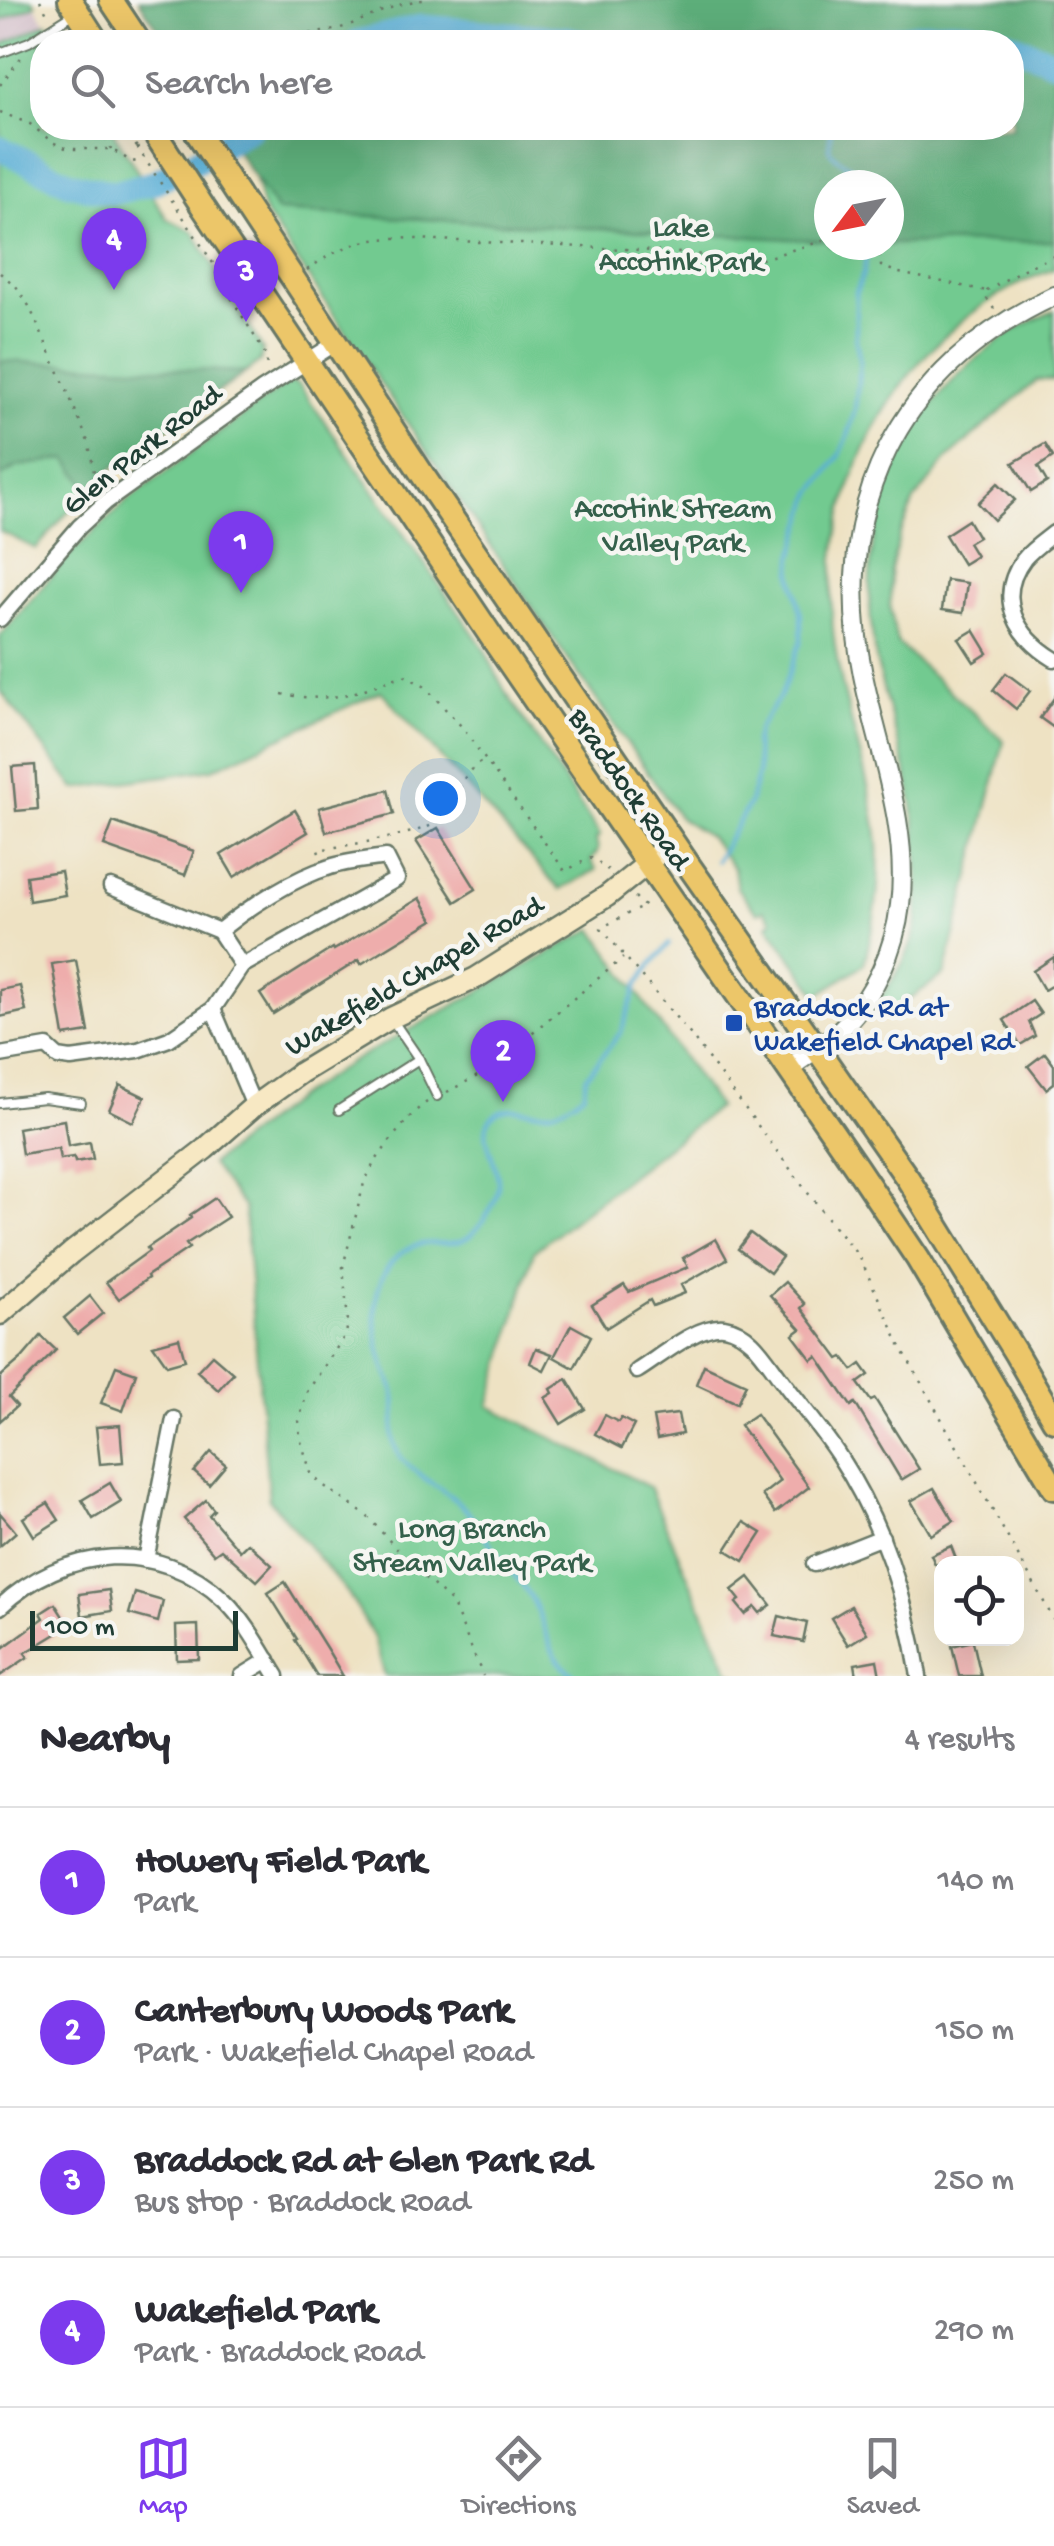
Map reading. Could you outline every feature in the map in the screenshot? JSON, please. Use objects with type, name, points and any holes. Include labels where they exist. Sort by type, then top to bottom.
[{"type":"main road","points":[[111,0],[131,30]]},
{"type":"main road","points":[[73,6],[89,30]]},
{"type":"main road","name":"Braddock Road","points":[[150,140],[193,212],[305,362],[918,1259],[1054,1488]]},
{"type":"main road","name":"Braddock Road","points":[[202,140],[434,493],[908,1180],[1054,1420]]},
{"type":"main road","name":"Wakefield Chapel Road","points":[[0,1314],[300,1072],[391,1018],[476,978],[607,896],[672,841]]},
{"type":"street","points":[[789,1068],[841,1030],[870,994],[894,934],[902,884],[897,822],[863,676],[856,626],[854,578],[865,506],[888,448],[922,394],[969,347],[1004,322],[1054,296]]},
{"type":"street","name":"Glen Park Road","points":[[0,618],[79,527],[108,500],[336,343]]},
{"type":"street","points":[[1054,533],[1023,560],[1016,574],[1011,604],[1020,630],[1054,659]]},
{"type":"street","points":[[0,1054],[47,1047],[58,1058],[71,1059],[138,1050],[169,1039],[213,1010],[242,966],[397,879],[386,857],[333,866],[305,876],[219,931]]},
{"type":"street","points":[[112,887],[219,931],[242,966]]},
{"type":"street","points":[[213,1010],[254,1106]]},
{"type":"street","points":[[638,1371],[699,1332],[724,1328],[748,1338],[830,1443],[864,1498],[904,1597],[919,1676]]},
{"type":"street","points":[[146,1560],[174,1419]]},
{"type":"street","points":[[814,1564],[882,1536]]},
{"type":"street","points":[[0,1607],[29,1583],[62,1566],[108,1558],[146,1560],[209,1588],[240,1619],[278,1676]]},
{"type":"street","points":[[242,1676],[268,1660]]},
{"type":"lane","points":[[50,30],[73,6]]},
{"type":"lane","points":[[0,52],[29,42]]},
{"type":"lane","points":[[391,1018],[419,1059],[437,1096]]},
{"type":"lane","points":[[339,1110],[419,1059]]},
{"type":"lane","points":[[0,1103],[44,1098],[81,1103]]},
{"type":"path","points":[[40,0],[54,28]]},
{"type":"path","points":[[332,30],[424,0]]},
{"type":"path","points":[[0,85],[29,42]]},
{"type":"path","points":[[0,112],[30,124]]},
{"type":"path","points":[[50,140],[68,150],[111,149],[132,162],[142,160]]},
{"type":"path","points":[[107,140],[111,149]]},
{"type":"path","points":[[150,140],[193,212],[229,294],[267,357],[268,369],[263,376]]},
{"type":"path","points":[[294,280],[329,254],[367,239],[762,258],[814,244]]},
{"type":"path","points":[[1004,322],[985,296],[987,291],[1054,256]]},
{"type":"path","points":[[881,260],[882,266],[899,273],[987,291]]},
{"type":"path","points":[[0,272],[16,286],[29,306],[86,436],[96,487],[108,500]]},
{"type":"path","points":[[282,694],[328,699],[354,694],[404,675],[424,686],[462,726],[565,871],[592,858],[603,864]]},
{"type":"path","points":[[322,870],[318,850],[401,834],[439,821],[448,814],[462,780],[485,759]]},
{"type":"path","points":[[601,928],[700,1048],[860,1258],[900,1344],[1054,1620]]},
{"type":"path","points":[[483,1676],[452,1602],[366,1516],[310,1473],[300,1438],[300,1421],[308,1392],[346,1334],[343,1267],[364,1183],[374,1163],[424,1104],[482,1072],[625,956]]},
{"type":"shaded area","points":[[35,6],[46,24],[0,47],[0,21]]},
{"type":"green space","points":[[0,0],[33,0],[36,5],[0,21]]},
{"type":"green space","points":[[139,0],[1054,0],[1054,241],[904,244],[904,170],[814,170],[814,240],[277,211],[229,140],[1024,140],[1024,30],[158,30]]},
{"type":"green space","name":"Accotink Stream Valley Park","points":[[1054,0],[1054,269],[1002,293],[956,326],[917,366],[884,412],[859,463],[841,517],[833,573],[833,630],[840,676],[874,815],[878,853],[878,890],[864,964],[818,995],[768,925],[772,920],[764,910],[758,913],[737,888],[734,869],[710,837],[680,818],[263,210],[254,176],[261,140],[1024,140],[1024,30]]},
{"type":"green space","points":[[47,23],[53,30],[33,30]]},
{"type":"green space","points":[[30,31],[30,140],[118,140],[167,219],[193,231],[263,350],[260,362],[109,471],[36,549],[0,531],[0,46]]},
{"type":"green space","points":[[1054,311],[1054,380],[1037,380],[947,459],[914,501],[891,570],[890,607],[897,643],[1004,741],[945,974],[889,1013],[879,999],[913,939],[918,867],[910,792],[874,647],[872,554],[880,509],[916,428],[942,392],[1013,331]]},
{"type":"green space","points":[[0,361],[246,372],[109,471],[86,493],[86,485],[67,459],[18,466],[0,477]]},
{"type":"green space","points":[[292,382],[299,385],[483,647],[505,691],[600,835],[596,839],[598,850],[591,861],[596,870],[560,890],[381,691],[212,769],[75,789],[0,690],[0,636],[74,550],[129,499]]},
{"type":"green space","name":"Long Branch Stream Valley Park","points":[[593,929],[718,1107],[534,1251],[489,1406],[649,1487],[729,1671],[737,1676],[385,1676],[373,1635],[348,1593],[269,1499],[244,1208],[211,1164],[299,1096],[351,1062]]},
{"type":"building","points":[[1045,444],[1053,457],[1038,467],[1047,482],[1031,492],[1013,463]]},
{"type":"building","points":[[998,483],[1015,500],[994,520],[978,503]]},
{"type":"building","points":[[968,520],[978,537],[968,543],[976,556],[963,564],[945,535]]},
{"type":"building","points":[[946,580],[967,583],[963,613],[942,610]]},
{"type":"building","points":[[974,630],[988,653],[974,662],[959,639]]},
{"type":"building","points":[[1006,673],[1030,691],[1016,709],[993,690]]},
{"type":"building","points":[[1054,698],[1054,728],[1040,718]]},
{"type":"building","points":[[35,765],[38,809],[16,811],[12,767]]},
{"type":"building","points":[[388,790],[394,814],[326,832],[319,808]]},
{"type":"building","points":[[295,810],[308,832],[234,877],[221,855]]},
{"type":"building","points":[[113,822],[194,851],[185,875],[104,846]]},
{"type":"building","points":[[438,828],[476,889],[455,902],[416,841]]},
{"type":"building","points":[[61,871],[65,895],[29,901],[26,876]]},
{"type":"building","points":[[420,898],[433,920],[273,1014],[260,994]]},
{"type":"building","points":[[1054,957],[1054,984],[1044,990],[1033,971]]},
{"type":"building","points":[[76,960],[89,1032],[64,1036],[52,964]]},
{"type":"building","points":[[20,986],[26,1011],[0,1017],[0,990]]},
{"type":"building","points":[[1032,1001],[1041,1014],[1029,1022],[1035,1036],[1020,1045],[1004,1020]]},
{"type":"building","points":[[1045,1053],[1054,1065],[1054,1083],[1046,1089],[1028,1066]]},
{"type":"building","points":[[120,1085],[145,1097],[133,1122],[109,1110]]},
{"type":"building","points":[[64,1120],[68,1146],[90,1142],[93,1159],[60,1159],[58,1148],[22,1154],[18,1128]]},
{"type":"building","points":[[215,1198],[228,1217],[186,1244],[189,1248],[119,1299],[106,1282]]},
{"type":"building","points":[[750,1233],[782,1257],[770,1273],[738,1249]]},
{"type":"building","points":[[716,1239],[727,1259],[681,1285],[685,1293],[653,1306],[650,1300],[606,1328],[592,1305],[624,1285],[629,1292],[688,1267],[683,1258]]},
{"type":"building","points":[[785,1282],[805,1304],[801,1308],[839,1359],[843,1357],[853,1370],[861,1364],[869,1375],[858,1383],[871,1401],[875,1399],[919,1469],[901,1480],[855,1403],[851,1406],[817,1356],[812,1360],[793,1335],[801,1329],[770,1295]]},
{"type":"building","points":[[90,1296],[103,1313],[77,1334],[64,1318]]},
{"type":"building","points":[[571,1325],[591,1336],[574,1368],[554,1357]]},
{"type":"building","points":[[41,1336],[56,1350],[9,1397],[17,1406],[0,1421],[0,1377]]},
{"type":"building","points":[[179,1338],[185,1360],[167,1365],[153,1345]]},
{"type":"building","points":[[536,1348],[552,1354],[544,1370],[530,1363]]},
{"type":"building","points":[[212,1355],[233,1373],[218,1390],[197,1371]]},
{"type":"building","points":[[704,1365],[746,1384],[737,1403],[696,1384]]},
{"type":"building","points":[[116,1366],[136,1373],[123,1411],[101,1403]]},
{"type":"building","points":[[567,1379],[585,1409],[561,1424],[545,1398]]},
{"type":"building","points":[[678,1414],[682,1434],[657,1439],[653,1417]]},
{"type":"building","points":[[756,1414],[809,1487],[775,1513],[762,1495],[780,1481],[740,1425]]},
{"type":"building","points":[[605,1415],[634,1425],[622,1448],[595,1434]]},
{"type":"building","points":[[120,1425],[123,1462],[100,1464],[96,1427]]},
{"type":"building","points":[[211,1452],[226,1465],[209,1485],[194,1472]]},
{"type":"building","points":[[110,1483],[121,1502],[93,1519],[82,1500]]},
{"type":"building","points":[[934,1488],[954,1521],[931,1535],[911,1501]]},
{"type":"building","points":[[206,1500],[214,1510],[209,1515],[240,1551],[248,1543],[272,1565],[257,1581],[221,1549],[214,1554],[184,1519]]},
{"type":"building","points":[[48,1503],[59,1520],[34,1536],[23,1518]]},
{"type":"building","points":[[0,1513],[16,1532],[0,1546]]},
{"type":"building","points":[[744,1522],[762,1533],[744,1561],[726,1550]]},
{"type":"building","points":[[951,1546],[955,1556],[934,1556],[934,1562],[931,1555]]},
{"type":"building","points":[[749,1577],[771,1605],[760,1613],[755,1607],[745,1614],[732,1590]]},
{"type":"building","points":[[285,1582],[343,1676],[317,1676],[268,1593]]},
{"type":"building","points":[[109,1590],[112,1611],[82,1616],[79,1594]]},
{"type":"building","points":[[135,1593],[163,1601],[158,1622],[129,1614]]},
{"type":"building","points":[[55,1604],[69,1626],[25,1653],[28,1657],[0,1676],[0,1650],[44,1618],[41,1613]]},
{"type":"building","points":[[851,1606],[867,1633],[848,1645],[831,1618]]},
{"type":"building","points":[[779,1616],[807,1623],[803,1642],[774,1636]]},
{"type":"building","points":[[198,1625],[199,1659],[177,1660],[176,1626]]},
{"type":"building","points":[[952,1646],[974,1646],[981,1676],[959,1676]]},
{"type":"building","points":[[877,1660],[880,1676],[857,1676],[855,1664]]},
{"type":"waterway","points":[[408,30],[458,30]]},
{"type":"waterway","points":[[1024,49],[1054,62]]},
{"type":"waterway","points":[[0,148],[69,183],[113,193],[152,183],[231,140]]},
{"type":"waterway","points":[[830,140],[829,150],[855,170]]},
{"type":"waterway","points":[[716,861],[750,802],[758,772],[758,729],[781,695],[801,640],[793,557],[812,494],[840,455],[855,409],[860,362],[856,292],[866,260]]},
{"type":"waterway","points":[[576,1676],[552,1651],[529,1594],[466,1510],[413,1470],[399,1454],[393,1439],[394,1393],[375,1320],[377,1292],[388,1267],[410,1248],[455,1242],[476,1230],[491,1209],[498,1187],[487,1140],[488,1123],[500,1111],[555,1110],[584,1093],[586,1077],[621,1032],[638,984],[669,944]]},
{"type":"place","name":"Wakefield Park","points":[[114,290]]},
{"type":"place","name":"Braddock Rd at Glen Park Rd","points":[[246,322]]},
{"type":"place","name":"Howery Field Park","points":[[241,593]]},
{"type":"place","name":"Braddock Rd at Wakefield Chapel Rd","points":[[734,1023]]},
{"type":"place","name":"Canterbury Woods Park","points":[[503,1102]]},
{"type":"park label","name":"Lake Accotink Park","points":[[681,243]]}]
